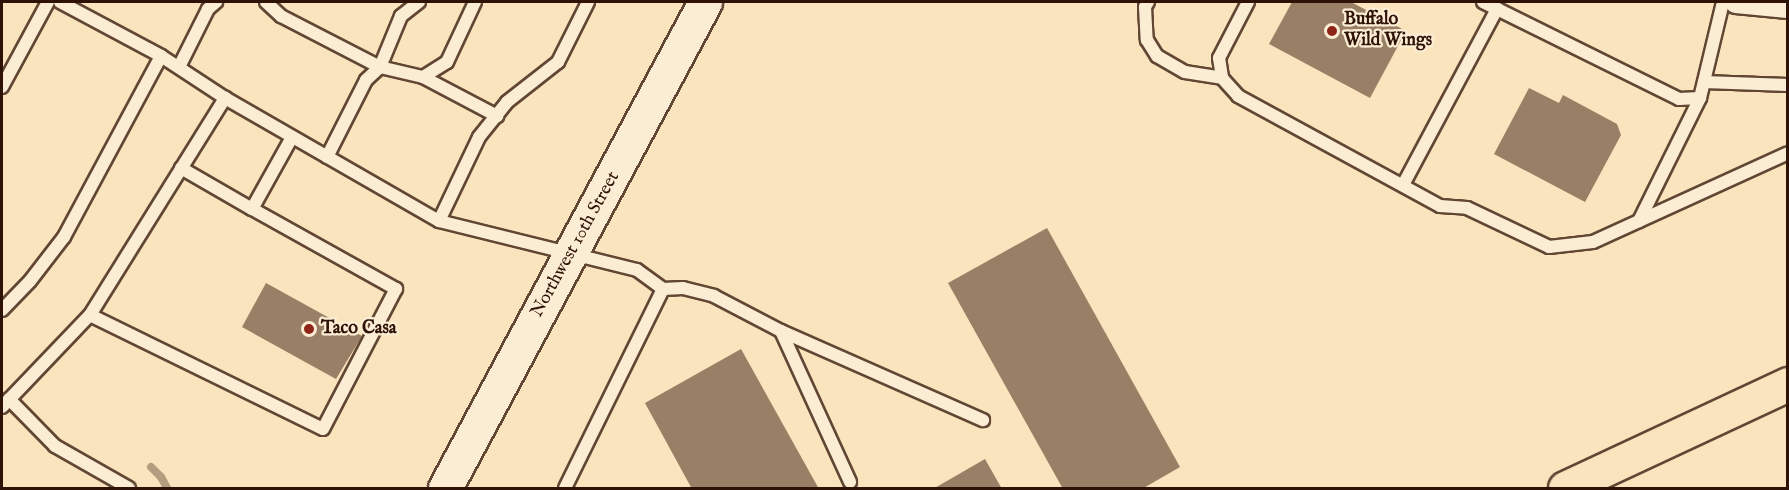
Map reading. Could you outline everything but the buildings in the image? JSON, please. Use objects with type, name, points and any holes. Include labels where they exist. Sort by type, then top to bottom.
[{"type":"highway","points":[[1565,489],[1788,384]]},
{"type":"main road","name":"Northwest 10th Street","points":[[445,489],[572,255],[705,2]]},
{"type":"street","points":[[1736,2],[1788,7]]},
{"type":"lane","points":[[2,87],[48,2]]},
{"type":"lane","points":[[60,2],[161,56],[225,98],[439,221],[637,270],[663,289],[683,288],[714,296],[781,331],[983,420]]},
{"type":"lane","points":[[178,67],[208,9],[216,2]]},
{"type":"lane","points":[[266,2],[281,16],[380,67],[423,77],[497,116]]},
{"type":"lane","points":[[327,157],[366,80],[380,67],[401,16],[419,2]]},
{"type":"lane","points":[[423,77],[447,62],[475,2]]},
{"type":"lane","points":[[439,221],[479,137],[507,102],[558,62],[588,2]]},
{"type":"lane","points":[[1148,2],[1145,7],[1147,40],[1157,56],[1185,72],[1222,78]]},
{"type":"lane","points":[[1248,2],[1219,58],[1222,78],[1238,96],[1440,206],[1467,208],[1549,247],[1593,242],[1788,153]]},
{"type":"lane","points":[[1483,2],[1679,99],[1700,98]]},
{"type":"lane","points":[[1639,220],[1700,98],[1723,2]]},
{"type":"lane","points":[[1403,185],[1497,9]]},
{"type":"lane","points":[[2,310],[30,281],[64,237],[161,56]]},
{"type":"lane","points":[[1704,82],[1788,85]]},
{"type":"lane","points":[[129,489],[55,446],[5,403],[90,315],[225,98]]},
{"type":"lane","points":[[252,209],[292,137]]},
{"type":"lane","points":[[90,315],[323,429],[396,289],[181,168]]},
{"type":"lane","points":[[565,489],[663,289]]},
{"type":"lane","points":[[781,331],[850,482]]},
{"type":"waterway","points":[[151,467],[161,477],[167,488]]},
{"type":"place","name":"Buffalo Wild Wings","points":[[1332,31]]},
{"type":"place","name":"Taco Casa","points":[[309,329]]}]
